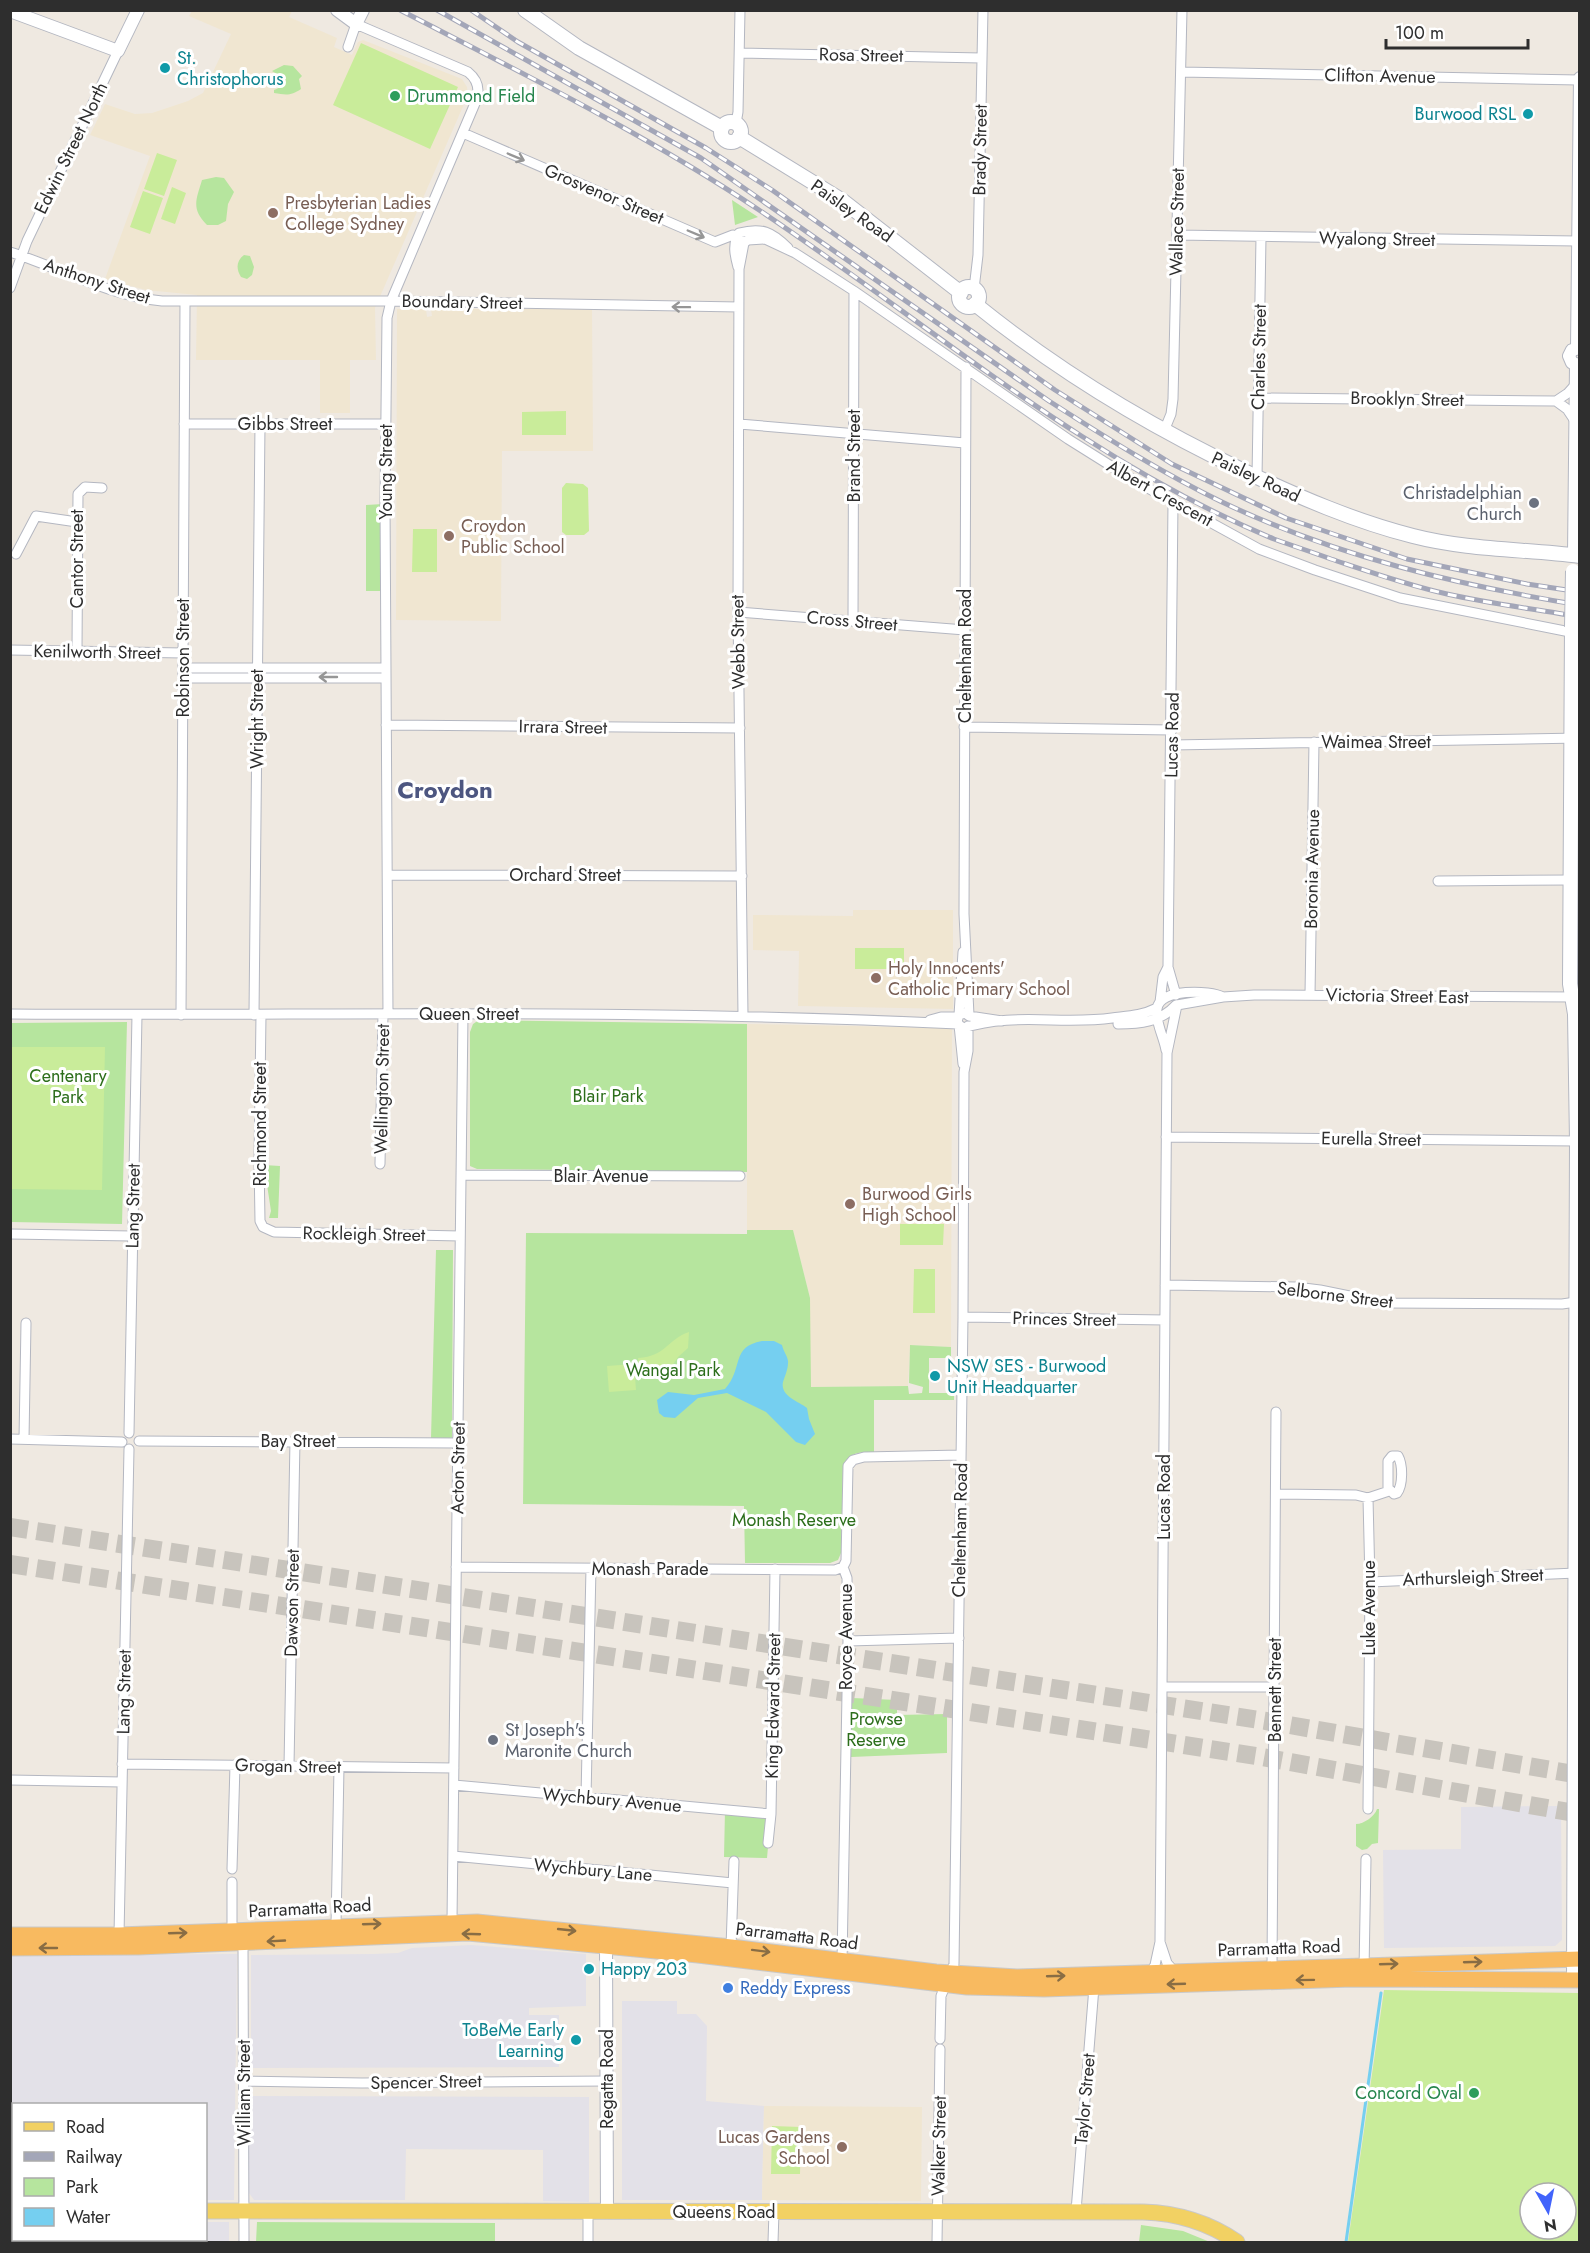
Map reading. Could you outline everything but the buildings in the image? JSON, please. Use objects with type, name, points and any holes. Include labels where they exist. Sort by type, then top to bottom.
[{"type":"highway","name":"Parramatta Road","points":[[10,1935],[119,1935],[452,1921],[477,1922],[731,1947],[842,1961],[1018,1989],[1364,1972],[1447,1963],[1577,1959]]},
{"type":"highway","name":"Parramatta Road","points":[[10,1948],[139,1947],[468,1933],[947,1979],[1272,1968],[1448,1979],[1577,1980]]},
{"type":"highway","points":[[1447,1963],[1448,1979]]},
{"type":"main road","name":"Paisley Road","points":[[525,10],[579,48],[722,128],[722,136],[726,140],[734,141],[737,130],[843,201],[967,291],[960,298],[964,305],[975,304],[1047,357],[1164,431],[1322,507],[1413,536],[1450,544],[1577,555]]},
{"type":"main road","points":[[1577,555],[1572,571],[1575,801],[1570,880],[1577,998],[1575,1014],[1578,1346],[1577,1980]]},
{"type":"main road","name":"Queens Road","points":[[207,2211],[1143,2212],[1174,2215],[1211,2227],[1237,2242]]},
{"type":"street","name":"Edwin Street North","points":[[10,288],[21,255],[138,10]]},
{"type":"street","points":[[337,10],[356,24]]},
{"type":"street","points":[[348,47],[363,10]]},
{"type":"street","points":[[737,130],[740,10]]},
{"type":"street","name":"Brady Street","points":[[967,291],[978,255],[983,10]]},
{"type":"street","name":"Wallace Street","points":[[1164,431],[1172,414],[1173,399],[1182,10]]},
{"type":"street","points":[[10,11],[35,15],[118,51]]},
{"type":"street","name":"Young Street","points":[[356,24],[463,69],[472,75],[477,83],[478,97],[391,301],[387,323],[388,875],[385,1014]]},
{"type":"street","name":"Rosa Street","points":[[740,53],[981,58]]},
{"type":"street","name":"Clifton Avenue","points":[[1181,72],[1580,79]]},
{"type":"street","points":[[1577,555],[1575,421],[1578,365],[1570,361],[1569,356],[1572,350],[1578,348],[1580,79]]},
{"type":"street","name":"Grosvenor Street","points":[[463,134],[715,242],[733,235],[740,240]]},
{"type":"street","name":"Albert Crescent","points":[[740,240],[739,233],[752,230],[766,236],[776,236],[795,254],[854,291],[1068,439],[1173,502],[1259,549],[1400,598],[1574,631]]},
{"type":"street","name":"Wyalong Street","points":[[1177,235],[1577,241]]},
{"type":"street","name":"Charles Street","points":[[1257,477],[1261,237]]},
{"type":"street","name":"Webb Street","points":[[740,240],[734,253],[739,269],[738,612],[743,1015]]},
{"type":"street","name":"Anthony Street","points":[[10,252],[144,299],[185,302]]},
{"type":"street","name":"Brand Street","points":[[853,621],[854,291]]},
{"type":"street","name":"Boundary Street","points":[[185,302],[391,301],[739,307]]},
{"type":"street","name":"Robinson Street","points":[[181,1014],[185,302]]},
{"type":"street","name":"Cheltenham Road","points":[[947,1979],[954,1964],[963,1317],[966,368]]},
{"type":"street","points":[[1575,421],[1564,406],[1556,401],[1576,384]]},
{"type":"street","name":"Brooklyn Street","points":[[1258,398],[1556,401]]},
{"type":"street","name":"Gibbs Street","points":[[184,424],[386,424]]},
{"type":"street","name":"Wright Street","points":[[257,1015],[260,424]]},
{"type":"street","points":[[739,424],[965,443]]},
{"type":"street","name":"Cantor Street","points":[[77,651],[78,494],[85,487],[102,488]]},
{"type":"street","name":"Lucas Road","points":[[1151,1972],[1155,1965],[1160,1942],[1167,1053],[1177,1000],[1168,967],[1173,502]]},
{"type":"street","points":[[16,554],[36,516],[77,522]]},
{"type":"street","name":"Cross Street","points":[[738,612],[965,630]]},
{"type":"street","name":"Kenilworth Street","points":[[10,650],[183,653]]},
{"type":"street","points":[[183,673],[386,673]]},
{"type":"street","name":"Irrara Street","points":[[386,725],[740,728]]},
{"type":"street","points":[[964,727],[1172,730]]},
{"type":"street","name":"Waimea Street","points":[[1172,745],[1575,739]]},
{"type":"street","name":"Boronia Avenue","points":[[1310,995],[1314,742]]},
{"type":"street","name":"Orchard Street","points":[[388,875],[742,876]]},
{"type":"street","points":[[1438,881],[1570,880]]},
{"type":"street","name":"Lucas Road","points":[[1167,1053],[1159,1011],[1164,977],[1168,967]]},
{"type":"street","points":[[1170,994],[1177,1000],[1159,1011],[1170,994]]},
{"type":"street","name":"Victoria Street East","points":[[1177,1000],[1223,996],[1310,995],[1577,998]]},
{"type":"street","name":"Queen Street","points":[[10,1014],[743,1015],[1002,1021],[1104,1020],[1137,1017],[1159,1011]]},
{"type":"street","name":"Wellington Street","points":[[380,1164],[385,1014]]},
{"type":"street","name":"Acton Street","points":[[452,1921],[463,1014]]},
{"type":"street","name":"Lang Street","points":[[129,1432],[136,1015]]},
{"type":"street","name":"Richmond Street","points":[[257,1015],[260,1221],[267,1230]]},
{"type":"street","name":"Eurella Street","points":[[1166,1137],[1577,1142]]},
{"type":"street","name":"Blair Avenue","points":[[461,1175],[740,1176]]},
{"type":"street","name":"Rockleigh Street","points":[[267,1230],[460,1236]]},
{"type":"street","points":[[10,1234],[132,1236]]},
{"type":"street","name":"Selborne Street","points":[[1165,1285],[1296,1287],[1384,1303],[1569,1304],[1576,1302]]},
{"type":"street","name":"Princes Street","points":[[963,1317],[1165,1320]]},
{"type":"street","points":[[24,1440],[26,1323]]},
{"type":"street","name":"Bennett Street","points":[[1272,1968],[1276,1412]]},
{"type":"street","points":[[129,1432],[135,1434],[138,1441],[135,1448],[129,1449],[123,1446],[123,1437],[129,1432]]},
{"type":"street","points":[[10,1439],[122,1442]]},
{"type":"street","name":"Bay Street","points":[[138,1441],[296,1440],[458,1443]]},
{"type":"street","name":"Dawson Street","points":[[289,1766],[296,1440]]},
{"type":"street","name":"Lang Street","points":[[119,1935],[129,1449]]},
{"type":"street","name":"Royce Avenue","points":[[842,1961],[848,1641],[847,1578],[843,1567],[846,1561],[848,1472],[854,1460],[864,1457],[961,1455]]},
{"type":"street","points":[[1277,1494],[1356,1495],[1368,1498],[1389,1491]]},
{"type":"street","name":"Luke Avenue","points":[[1368,1498],[1370,1582],[1368,1809]]},
{"type":"street","name":"Monash Parade","points":[[456,1567],[834,1570],[843,1567]]},
{"type":"street","points":[[586,1797],[591,1568]]},
{"type":"street","name":"King Edward Street","points":[[768,1843],[771,1814],[775,1569]]},
{"type":"street","name":"Arthursleigh Street","points":[[1370,1582],[1576,1573]]},
{"type":"street","points":[[848,1641],[959,1638]]},
{"type":"street","points":[[1162,1687],[1274,1688]]},
{"type":"street","name":"Grogan Street","points":[[122,1764],[454,1768]]},
{"type":"street","points":[[232,1869],[235,1766]]},
{"type":"street","points":[[336,1926],[339,1767]]},
{"type":"street","points":[[10,1780],[122,1782]]},
{"type":"street","name":"Wychbury Avenue","points":[[453,1785],[771,1814]]},
{"type":"street","name":"Wychbury Lane","points":[[453,1856],[733,1883]]},
{"type":"street","points":[[1364,1972],[1366,1859]]},
{"type":"street","points":[[731,1947],[734,1861]]},
{"type":"street","points":[[232,1882],[232,1931]]},
{"type":"street","name":"Lucas Road","points":[[1160,1942],[1167,1963],[1174,1971]]},
{"type":"street","name":"William Street","points":[[243,1943],[243,2242]]},
{"type":"street","name":"Regatta Road","points":[[606,1946],[607,2212]]},
{"type":"street","name":"Walker Street","points":[[937,2242],[941,1996],[947,1979]]},
{"type":"street","name":"Taylor Street","points":[[1076,2211],[1094,1987]]},
{"type":"street","name":"Spencer Street","points":[[244,2081],[386,2083],[608,2081]]},
{"type":"street","points":[[588,2211],[588,2242]]},
{"type":"street","points":[[773,2242],[774,2212]]},
{"type":"shaded area","name":"Presbyterian Ladies College Sydney","points":[[192,11],[292,11],[289,17],[337,38],[334,47],[352,55],[358,42],[363,40],[462,79],[467,87],[468,95],[375,308],[376,360],[350,360],[350,413],[320,413],[320,360],[196,360],[197,295],[146,290],[105,279],[150,156],[90,135],[105,104],[135,114],[152,113],[188,101],[203,93],[231,34],[189,16]]},
{"type":"shaded area","name":"Croydon Public School","points":[[397,309],[426,309],[427,317],[432,316],[431,309],[592,309],[593,451],[502,451],[501,621],[396,620]]},
{"type":"shaded area","name":"Holy Innocents' Catholic Primary School","points":[[853,910],[953,910],[953,1009],[798,1006],[799,951],[753,950],[753,915],[853,916]]},
{"type":"shaded area","name":"Burwood Girls High School","points":[[747,1024],[952,1028],[951,1347],[910,1345],[908,1386],[810,1387],[810,1298],[793,1230],[747,1230]]},
{"type":"shaded area","points":[[1561,1806],[1562,1940],[1555,1946],[1384,1948],[1383,1850],[1461,1849],[1461,1807]]},
{"type":"shaded area","points":[[471,1945],[586,1954],[586,2006],[529,2008],[529,2015],[559,2015],[559,2067],[251,2068],[251,1955],[398,1953],[412,1948]]},
{"type":"shaded area","points":[[237,1954],[234,2200],[207,2200],[207,2103],[12,2103],[11,2197],[11,1955]]},
{"type":"shaded area","points":[[622,2001],[677,2001],[677,2014],[696,2014],[707,2026],[706,2101],[764,2106],[762,2200],[622,2200]]},
{"type":"shaded area","points":[[249,2096],[589,2097],[589,2202],[543,2201],[543,2150],[406,2149],[405,2200],[254,2200],[249,2193]]},
{"type":"shaded area","name":"Lucas Gardens School","points":[[764,2106],[922,2107],[921,2201],[762,2200]]},
{"type":"shaded area","points":[[11,2221],[12,2241],[207,2241],[207,2222],[229,2222],[229,2242],[11,2242]]},
{"type":"green space","name":"Drummond Field","points":[[361,43],[458,87],[430,149],[333,105]]},
{"type":"green space","points":[[284,65],[293,66],[302,76],[299,79],[301,89],[291,94],[274,93],[274,90],[282,85],[283,80],[272,71]]},
{"type":"green space","points":[[157,153],[177,160],[164,196],[144,189]]},
{"type":"green space","points":[[224,178],[234,192],[228,204],[226,221],[218,225],[207,225],[199,214],[196,204],[202,180]]},
{"type":"green space","points":[[172,187],[186,193],[175,224],[161,219]]},
{"type":"green space","points":[[143,191],[163,198],[150,234],[130,227]]},
{"type":"green space","points":[[732,200],[758,217],[735,225]]},
{"type":"green space","points":[[244,255],[250,256],[254,267],[252,275],[247,279],[241,277],[238,271],[238,262]]},
{"type":"green space","points":[[566,411],[566,435],[522,435],[522,412]]},
{"type":"green space","points":[[566,483],[583,484],[588,488],[589,531],[584,535],[566,535],[562,532],[562,488]]},
{"type":"green space","points":[[383,504],[384,591],[366,591],[366,505]]},
{"type":"green space","points":[[413,529],[437,529],[437,572],[412,572]]},
{"type":"green space","points":[[855,948],[904,948],[904,969],[855,969]]},
{"type":"green space","name":"Blair Park","points":[[479,1020],[747,1024],[747,1172],[477,1169],[470,1166],[470,1032],[473,1024]]},
{"type":"green space","name":"Centenary Park","points":[[127,1022],[122,1224],[11,1222],[11,1023]]},
{"type":"green space","points":[[11,1047],[105,1047],[102,1190],[11,1189]]},
{"type":"green space","points":[[264,1165],[280,1166],[278,1218],[269,1218],[271,1211]]},
{"type":"green space","points":[[900,1224],[944,1224],[943,1245],[900,1245]]},
{"type":"green space","name":"Wangal Park","points":[[747,1230],[793,1230],[810,1298],[811,1387],[908,1386],[909,1394],[922,1393],[923,1387],[909,1383],[910,1345],[951,1347],[951,1358],[929,1358],[929,1393],[954,1393],[954,1400],[874,1400],[874,1452],[855,1454],[843,1466],[841,1553],[838,1560],[830,1563],[745,1563],[744,1506],[523,1504],[526,1233],[747,1234]]},
{"type":"green space","points":[[436,1250],[453,1250],[452,1439],[431,1438]]},
{"type":"green space","points":[[914,1269],[935,1269],[935,1313],[913,1313]]},
{"type":"green space","points":[[689,1332],[688,1348],[672,1366],[648,1373],[639,1369],[638,1358],[648,1357],[661,1351],[675,1339]]},
{"type":"green space","points":[[634,1364],[636,1390],[609,1392],[607,1366]]},
{"type":"green space","name":"Prowse Reserve","points":[[852,1698],[897,1700],[897,1715],[947,1714],[947,1753],[851,1757]]},
{"type":"green space","points":[[1379,1809],[1378,1843],[1362,1850],[1356,1846],[1356,1824],[1369,1819]]},
{"type":"green space","points":[[725,1810],[771,1814],[767,1858],[724,1857]]},
{"type":"green space","name":"Concord Oval","points":[[1384,1990],[1579,1993],[1579,2242],[1348,2242]]},
{"type":"green space","points":[[772,2126],[801,2127],[800,2174],[771,2174]]},
{"type":"green space","points":[[257,2222],[495,2223],[495,2242],[256,2242]]},
{"type":"green space","points":[[1141,2225],[1183,2231],[1210,2242],[1139,2242]]},
{"type":"water","points":[[774,1341],[782,1345],[788,1361],[783,1382],[784,1391],[790,1398],[807,1408],[815,1434],[805,1445],[796,1442],[766,1412],[727,1393],[698,1398],[675,1418],[664,1417],[659,1413],[657,1400],[668,1392],[694,1395],[725,1389],[731,1381],[741,1353],[752,1344]]},
{"type":"waterway","points":[[1346,2242],[1381,1993]]},
{"type":"tunnel","points":[[10,1527],[1266,1721],[1580,1775]]},
{"type":"tunnel","points":[[10,1564],[1262,1757],[1580,1814]]},
{"type":"railway","points":[[400,10],[582,105],[716,182],[822,253],[1072,430],[1204,507],[1274,539],[1403,582],[1464,598],[1580,617]]},
{"type":"railway","points":[[437,10],[701,158],[1049,401],[1134,454],[1200,491],[1265,521],[1352,553],[1442,578],[1580,605]]},
{"type":"railway","points":[[471,10],[518,42],[706,148],[772,190],[1055,390],[1172,464],[1286,518],[1407,559],[1527,584],[1580,592]]},
{"type":"place","name":"St. Christophorus","points":[[165,68]]},
{"type":"place","name":"Drummond Field","points":[[395,96]]},
{"type":"place","name":"Burwood RSL","points":[[1528,114]]},
{"type":"place","name":"Presbyterian Ladies College Sydney","points":[[273,213]]},
{"type":"place","name":"Christadelphian Church","points":[[1534,503]]},
{"type":"place","name":"Croydon Public School","points":[[449,536]]},
{"type":"place","name":"Holy Innocents' Catholic Primary School","points":[[876,978]]},
{"type":"place","name":"Burwood Girls High School","points":[[850,1204]]},
{"type":"place","name":"NSW SES - Burwood Unit Headquarter","points":[[935,1376]]},
{"type":"place","name":"St Joseph's Maronite Church","points":[[493,1740]]},
{"type":"place","name":"Happy 203","points":[[589,1969]]},
{"type":"place","name":"Reddy Express","points":[[728,1988]]},
{"type":"place","name":"ToBeMe Early Learning","points":[[576,2040]]},
{"type":"place","name":"Concord Oval","points":[[1474,2093]]},
{"type":"place","name":"Lucas Gardens School","points":[[842,2147]]},
{"type":"district","name":"Croydon","points":[[445,789]]},
{"type":"park label","name":"Monash Reserve","points":[[794,1520]]}]
